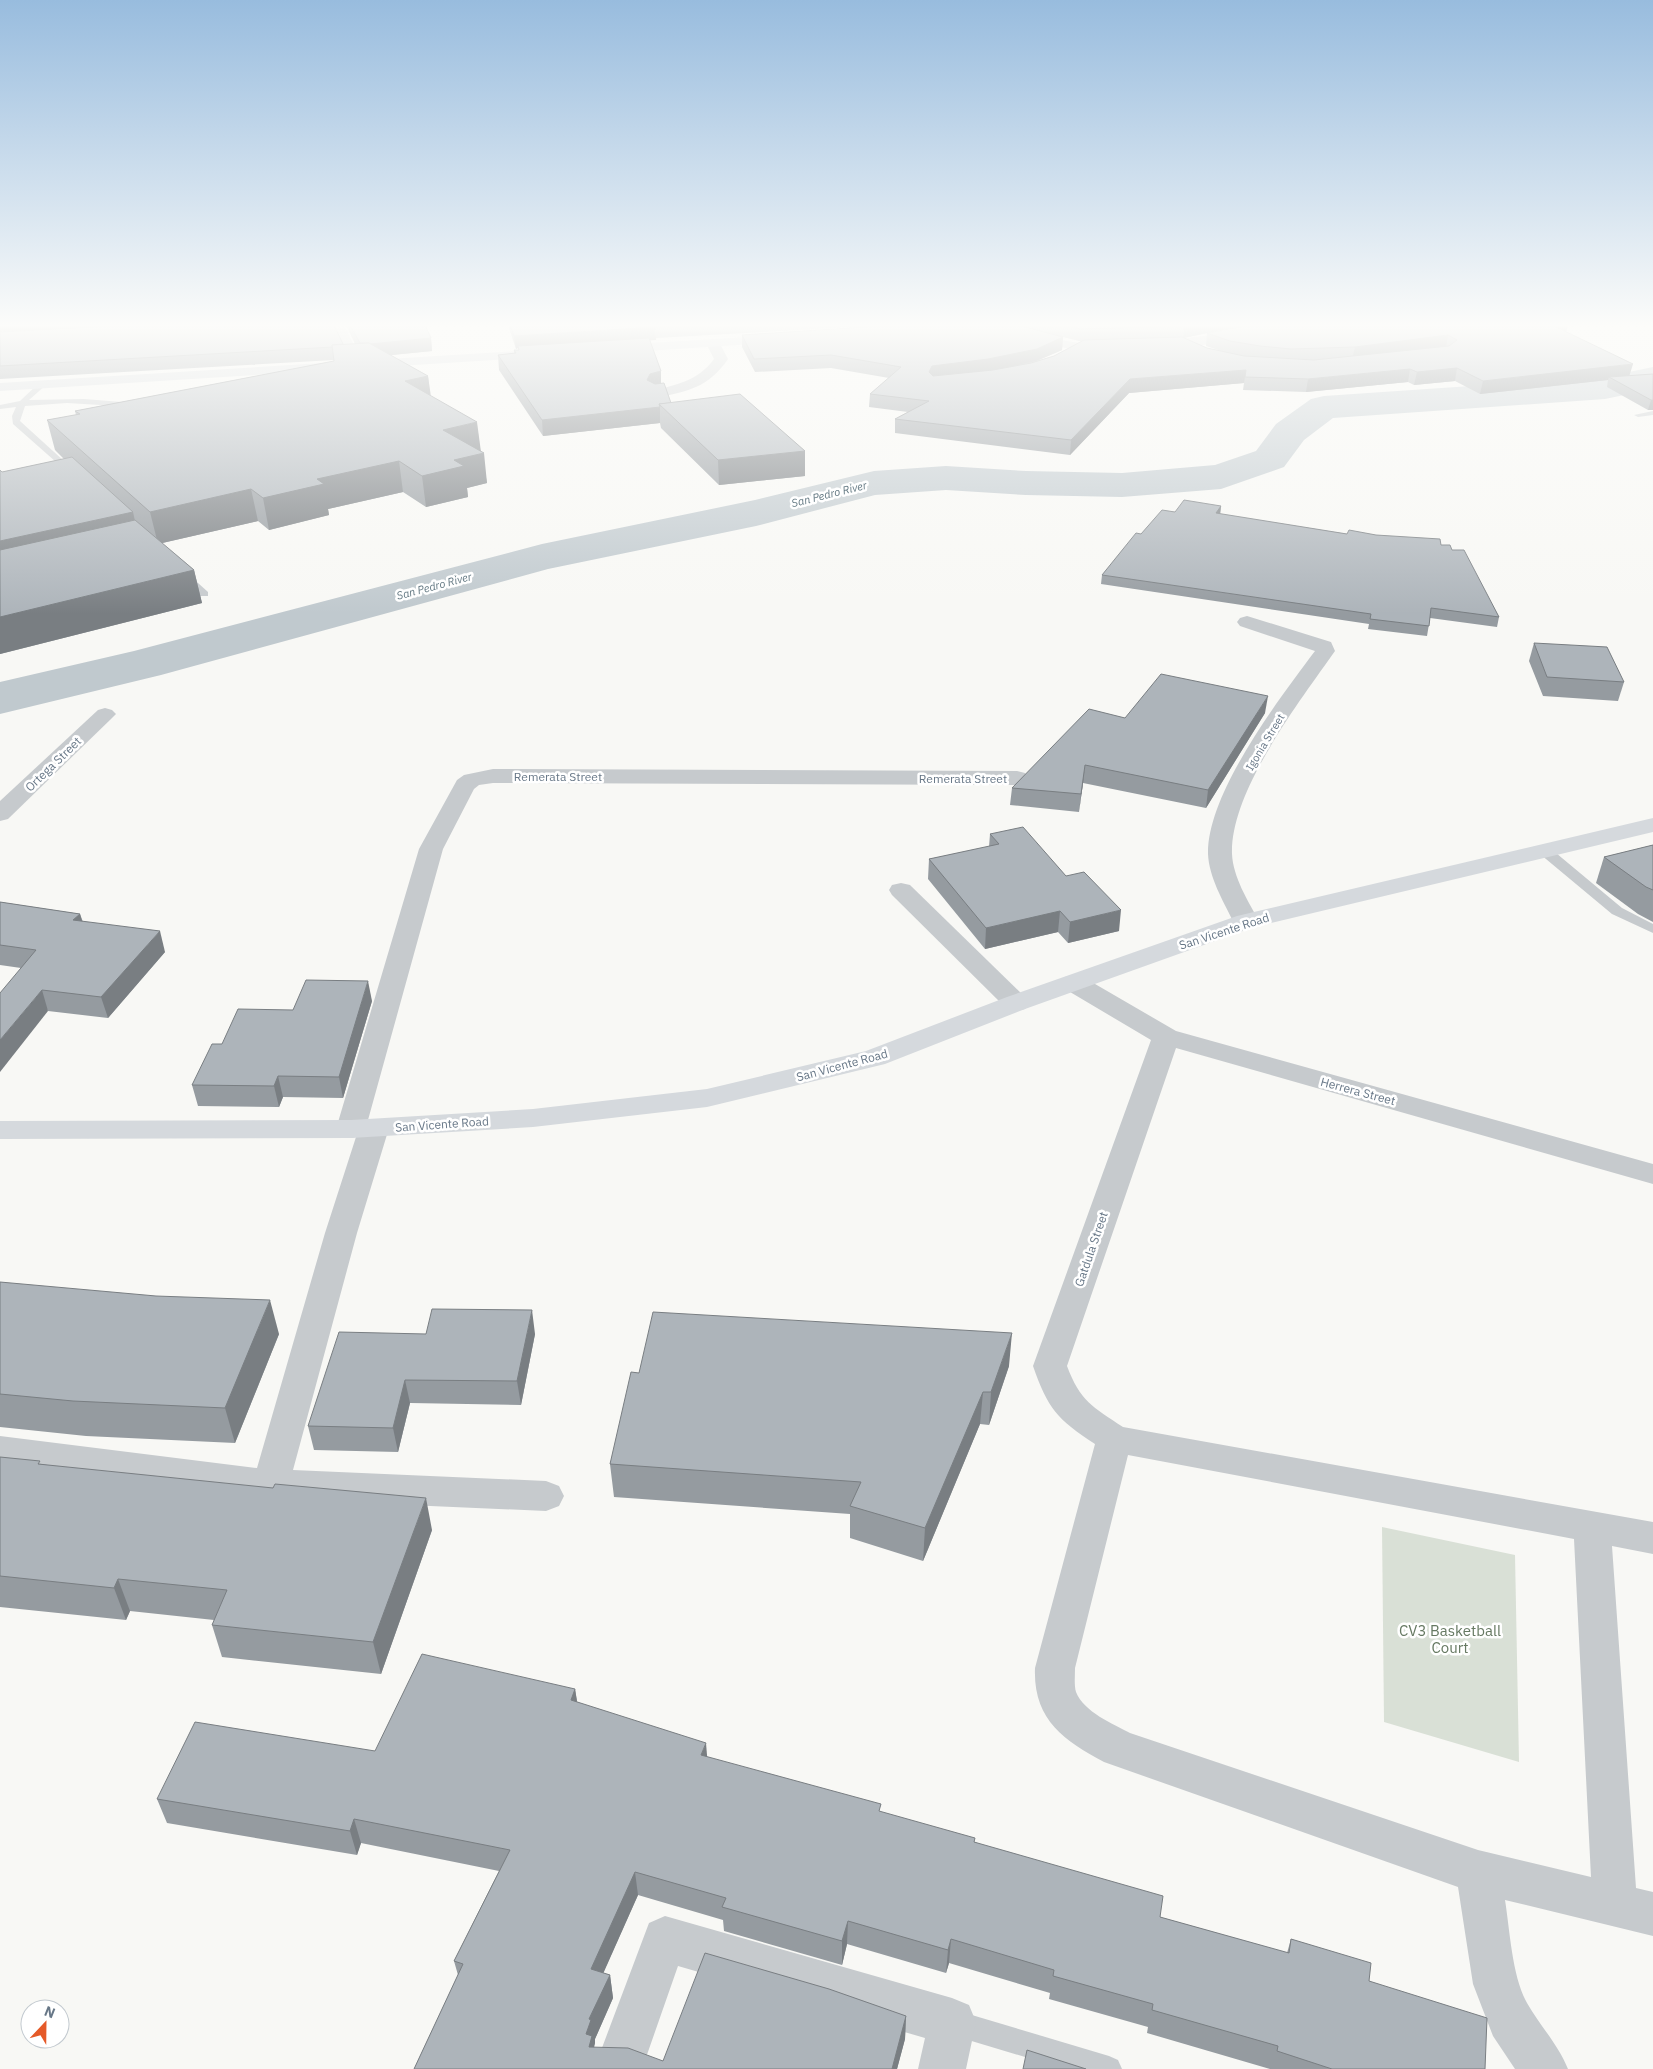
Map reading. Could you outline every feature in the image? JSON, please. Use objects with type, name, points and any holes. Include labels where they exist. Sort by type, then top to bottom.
[{"type":"main road","name":"San Vicente Road","points":[[0,1130],[363,1129],[533,1118],[707,1098],[875,1058],[1016,1003],[1246,921],[1653,825]]},
{"type":"street","name":"Igonia Street","points":[[1246,921],[1220,855],[1228,811],[1244,778],[1293,694],[1325,651],[1324,646],[1311,641],[1248,622]]},
{"type":"street","name":"Ortega Street","points":[[0,814],[105,714]]},
{"type":"street","name":"Remerata Street","points":[[271,1484],[341,1233],[363,1129],[432,849],[461,790],[472,780],[493,776],[1017,778]]},
{"type":"street","points":[[901,890],[1016,1003]]},
{"type":"street","name":"Herrera Street","points":[[1074,983],[1166,1037],[1653,1174]]},
{"type":"street","name":"Gatdula Street","points":[[1114,1439],[1078,1414],[1060,1393],[1050,1366],[1166,1037]]},
{"type":"street","points":[[1592,1527],[1634,1910],[1478,1872],[1119,1748],[1086,1730],[1066,1712],[1056,1692],[1055,1668],[1114,1439],[1653,1538]]},
{"type":"street","points":[[0,1450],[271,1484],[546,1496]]},
{"type":"street","points":[[1478,1872],[1496,1984],[1510,2019],[1544,2069]]},
{"type":"street","points":[[618,2069],[665,1939],[952,2022],[942,2069]]},
{"type":"lane","points":[[16,422],[80,480]]},
{"type":"lane","points":[[178,570],[204,594]]},
{"type":"lane","points":[[1545,851],[1617,911],[1653,929]]},
{"type":"lane","points":[[952,2022],[1109,2069]]},
{"type":"green space","name":"CV3 Basketball Court","points":[[1382,1527],[1515,1555],[1519,1762],[1384,1722]]},
{"type":"building","points":[[49,422],[476,422],[443,430],[484,453],[454,460],[464,466],[422,476],[399,461],[317,479],[324,484],[263,498],[251,489],[150,512]]},
{"type":"building","points":[[677,422],[771,422],[805,451],[718,460]]},
{"type":"building","points":[[916,422],[1089,422],[1071,440]]},
{"type":"building","points":[[72,457],[133,512],[0,541],[0,470],[2,472]]},
{"type":"building","points":[[1184,500],[1221,506],[1216,513],[1347,534],[1349,530],[1376,535],[1440,539],[1441,545],[1450,545],[1452,550],[1464,550],[1499,617],[1431,608],[1429,626],[1370,619],[1371,614],[1102,575],[1136,533],[1141,534],[1162,510],[1175,512]]},
{"type":"building","points":[[135,520],[194,570],[0,617],[0,550]]},
{"type":"building","points":[[1534,643],[1607,647],[1624,682],[1547,677]]},
{"type":"building","points":[[1161,674],[1268,696],[1208,790],[1085,765],[1081,794],[1012,788],[1089,709],[1125,718]]},
{"type":"building","points":[[1023,827],[1066,876],[1084,872],[1121,910],[1070,922],[1060,911],[986,928],[929,859],[999,844],[990,834]]},
{"type":"building","points":[[1653,845],[1653,890],[1604,857]]},
{"type":"building","points":[[0,902],[80,914],[73,920],[160,931],[101,997],[42,990],[0,1040],[0,993],[36,950],[0,945]]},
{"type":"building","points":[[306,980],[368,981],[339,1077],[278,1076],[274,1086],[192,1085],[212,1044],[222,1044],[238,1009],[293,1010]]},
{"type":"building","points":[[0,1282],[156,1296],[270,1300],[225,1408],[73,1401],[0,1394]]},
{"type":"building","points":[[432,1309],[532,1310],[517,1381],[405,1380],[393,1428],[308,1426],[339,1332],[426,1334]]},
{"type":"building","points":[[653,1312],[1012,1333],[991,1392],[983,1392],[925,1528],[850,1506],[861,1482],[610,1464],[631,1372],[639,1373]]},
{"type":"building","points":[[0,1457],[40,1461],[38,1464],[273,1488],[275,1484],[426,1498],[373,1642],[212,1625],[227,1590],[118,1579],[114,1588],[0,1576]]},
{"type":"building","points":[[422,1654],[575,1689],[571,1700],[706,1743],[701,1755],[881,1804],[879,1811],[975,1838],[974,1842],[1163,1896],[1160,1917],[1289,1953],[1291,1939],[1371,1963],[1369,1981],[1487,2018],[1485,2069],[1332,2069],[1277,2051],[1278,2046],[1152,2010],[1153,2004],[1053,1976],[1054,1970],[951,1939],[948,1950],[848,1921],[842,1941],[722,1907],[726,1898],[635,1872],[591,1969],[610,1975],[589,2019],[591,2020],[586,2034],[592,2036],[589,2047],[628,2048],[663,2061],[705,1953],[829,1989],[906,2016],[892,2069],[414,2069],[463,1964],[454,1961],[510,1850],[354,1819],[350,1831],[157,1799],[195,1722],[375,1751]]},
{"type":"building","points":[[1027,2050],[1086,2069],[1023,2069]]},
{"type":"waterway","name":"San Pedro River","points":[[0,698],[143,664],[542,557],[756,513],[874,483],[946,478],[1026,483],[1122,485],[1221,477],[1270,459],[1290,432],[1304,422]]}]
